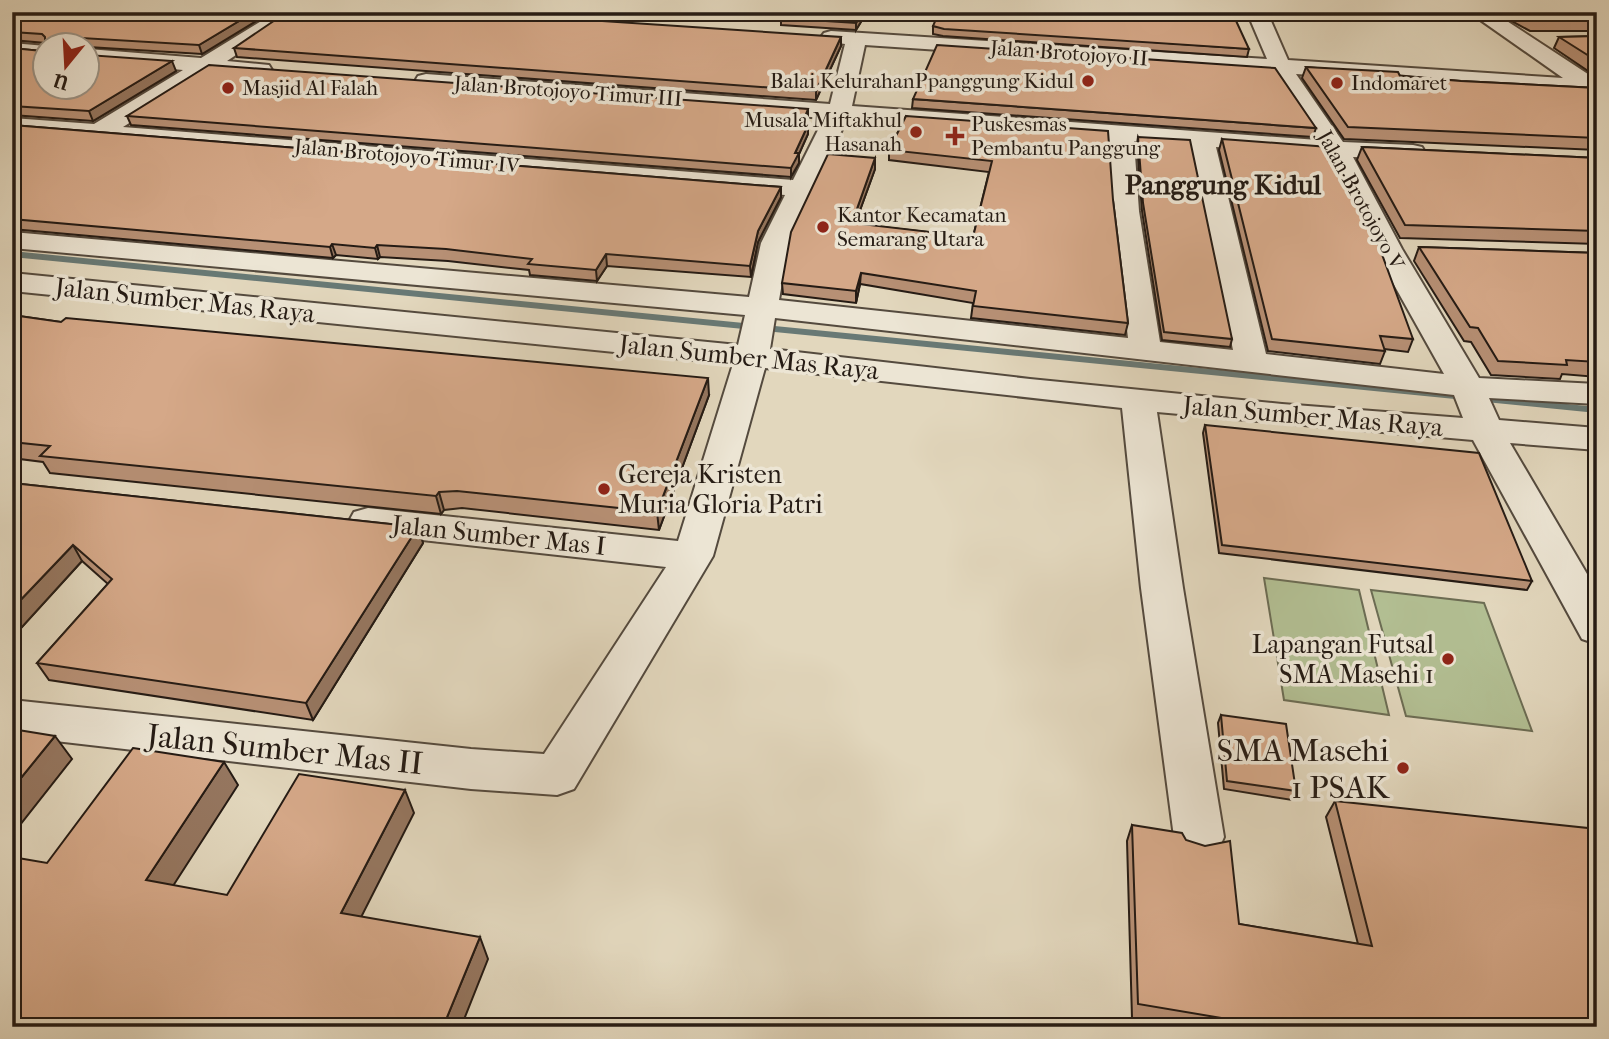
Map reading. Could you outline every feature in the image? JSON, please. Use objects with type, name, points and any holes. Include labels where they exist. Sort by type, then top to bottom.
[{"type":"street","points":[[98,132],[290,12]]},
{"type":"street","name":"Jalan Brotojoyo V","points":[[1257,12],[1281,68],[1402,249],[1477,407],[1597,628]]},
{"type":"street","points":[[1479,12],[1593,87]]},
{"type":"street","points":[[599,18],[628,23]]},
{"type":"street","name":"Jalan Brotojoyo II","points":[[816,36],[856,39],[928,33],[1281,68],[1593,87]]},
{"type":"street","points":[[693,556],[753,354],[775,243],[840,110],[856,39]]},
{"type":"street","points":[[1525,40],[1561,40]]},
{"type":"street","points":[[12,49],[32,51]]},
{"type":"street","points":[[102,56],[289,72]]},
{"type":"street","name":"Jalan Brotojoyo Timur III","points":[[399,79],[1336,149],[1432,153]]},
{"type":"street","name":"Jalan Brotojoyo Timur IV","points":[[12,125],[801,188]]},
{"type":"street","points":[[12,147],[45,128]]},
{"type":"street","points":[[1121,131],[1126,211],[1145,350]]},
{"type":"street","points":[[1202,138],[1252,362]]},
{"type":"street","name":"Jalan Sumber Mas Raya","points":[[12,240],[762,310],[1252,362],[1477,407]]},
{"type":"street","name":"Jalan Sumber Mas Raya","points":[[12,282],[753,354],[1138,400],[1477,407]]},
{"type":"street","points":[[1477,407],[1597,394]]},
{"type":"street","points":[[1138,400],[1162,588],[1199,837]]},
{"type":"street","points":[[1477,407],[1597,439]]},
{"type":"street","name":"Jalan Sumber Mas I","points":[[332,518],[693,556]]},
{"type":"street","name":"Jalan Sumber Mas II","points":[[12,718],[471,769],[557,775],[693,556]]},
{"type":"green space","name":"Lapangan Futsal SMA Masehi 1","points":[[1264,578],[1359,590],[1389,715],[1284,700]]},
{"type":"green space","name":"Lapangan Futsal SMA Masehi 1","points":[[1371,590],[1484,603],[1532,731],[1406,716]]},
{"type":"building","points":[[12,12],[254,12],[199,45],[102,39],[102,32],[12,32]]},
{"type":"building","points":[[287,12],[468,12],[841,37],[816,91],[234,48]]},
{"type":"building","points":[[785,12],[863,12],[856,23],[781,18]]},
{"type":"building","points":[[939,12],[1232,12],[1249,49],[944,29],[933,26]]},
{"type":"building","points":[[1520,12],[1597,12],[1597,20],[1534,20]]},
{"type":"building","points":[[1597,36],[1597,61],[1559,37]]},
{"type":"building","points":[[937,45],[1275,68],[1316,128],[913,99]]},
{"type":"building","points":[[12,48],[32,50],[32,102],[102,102],[102,56],[172,61],[89,111],[12,106]]},
{"type":"building","points":[[209,65],[808,109],[802,124],[808,125],[791,168],[127,116]]},
{"type":"building","points":[[1306,67],[1398,72],[1400,76],[1461,81],[1597,88],[1597,138],[1348,127]]},
{"type":"building","points":[[906,116],[1108,131],[1113,200],[1128,323],[973,306],[976,291],[861,273],[856,291],[782,283],[791,232],[828,154],[875,158],[852,223],[973,237],[992,161],[889,150]]},
{"type":"building","points":[[12,125],[781,187],[758,231],[750,266],[606,254],[596,270],[528,264],[532,259],[446,249],[377,245],[375,248],[332,244],[330,247],[12,219]]},
{"type":"building","points":[[1138,137],[1190,140],[1232,339],[1164,332],[1143,203]]},
{"type":"building","points":[[1222,139],[1329,147],[1376,238],[1413,339],[1380,336],[1385,351],[1272,339]]},
{"type":"building","points":[[1362,147],[1597,158],[1597,231],[1405,225]]},
{"type":"building","points":[[1419,247],[1597,253],[1597,362],[1566,360],[1567,365],[1498,361],[1478,328],[1470,327]]},
{"type":"building","points":[[12,315],[61,322],[66,318],[708,378],[657,512],[457,491],[439,492],[436,496],[40,456],[50,446],[12,442]]},
{"type":"building","points":[[1205,425],[1479,453],[1532,581],[1222,545]]},
{"type":"building","points":[[12,483],[418,527],[306,703],[37,663],[112,579],[73,545],[12,609]]},
{"type":"building","points":[[1221,715],[1286,724],[1296,791],[1227,781]]},
{"type":"building","points":[[12,729],[55,736],[12,789]]},
{"type":"building","points":[[133,748],[224,762],[146,880],[227,895],[299,774],[405,790],[341,913],[480,937],[443,1027],[12,1027],[12,857],[47,863]]},
{"type":"building","points":[[1335,801],[1597,829],[1597,1027],[1275,1027],[1138,1004],[1132,825],[1182,833],[1186,840],[1205,846],[1230,841],[1239,924],[1372,946]]},
{"type":"waterway","points":[[12,254],[1597,410]]},
{"type":"place","name":"Balai KelurahanPpanggung Kidul","points":[[1088,81]]},
{"type":"place","name":"Indomaret","points":[[1337,83]]},
{"type":"place","name":"Masjid Al Falah","points":[[228,88]]},
{"type":"place","name":"Musala Miftakhul Hasanah","points":[[916,132]]},
{"type":"place","name":"Puskesmas Pembantu Panggung","points":[[955,136]]},
{"type":"place","name":"Kantor Kecamatan Semarang Utara","points":[[823,227]]},
{"type":"place","name":"Gereja Kristen Muria Gloria Patri","points":[[604,489]]},
{"type":"place","name":"Lapangan Futsal SMA Masehi 1","points":[[1448,659]]},
{"type":"place","name":"SMA Masehi 1 PSAK","points":[[1403,768]]},
{"type":"district","name":"Panggung Kidul","points":[[1223,184]]}]
